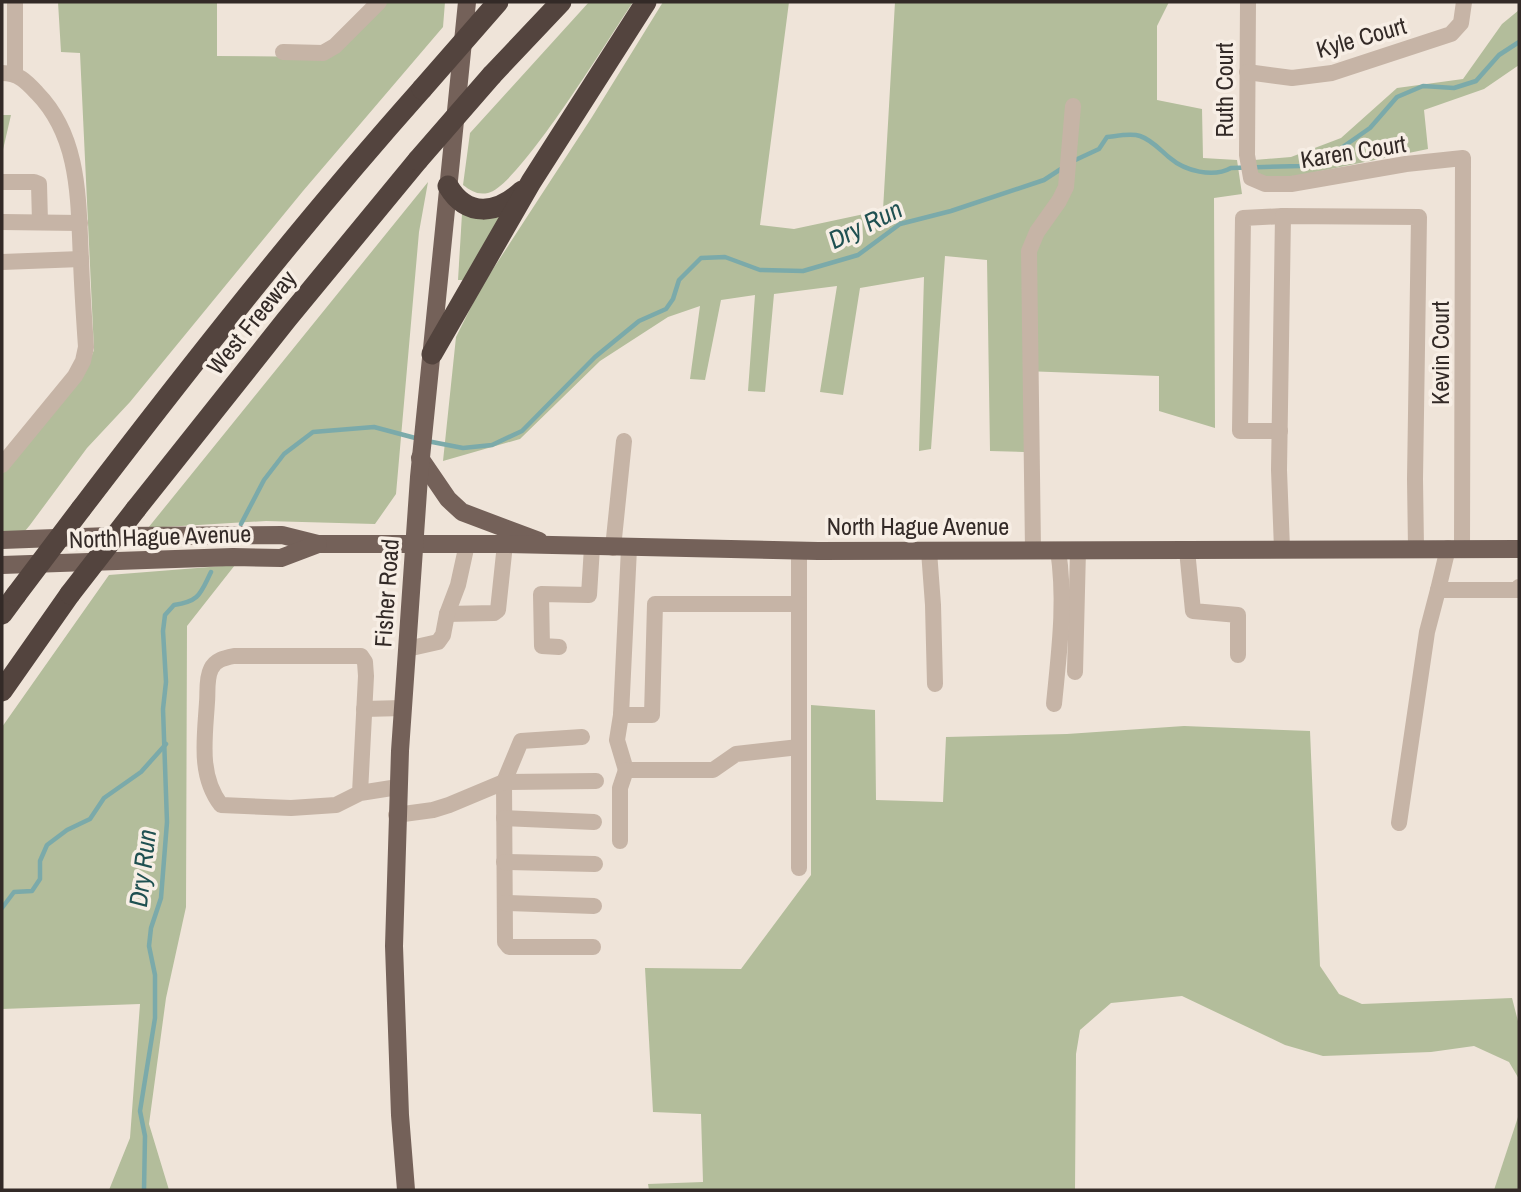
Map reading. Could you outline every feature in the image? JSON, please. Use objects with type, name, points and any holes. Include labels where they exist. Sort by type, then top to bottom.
[{"type":"highway","name":"West Freeway","points":[[2,614],[242,299],[340,181],[498,2]]},
{"type":"highway","name":"West Freeway","points":[[2,691],[70,594],[287,319],[418,160],[492,75],[561,2]]},
{"type":"highway","points":[[432,354],[531,182],[646,2]]},
{"type":"highway","points":[[448,186],[459,201],[477,209],[486,209],[505,204],[531,182]]},
{"type":"main road","name":"Fisher Road","points":[[407,1190],[400,1115],[394,946],[396,815],[421,458],[467,2]]},
{"type":"main road","points":[[421,458],[448,499],[462,512],[554,546]]},
{"type":"main road","name":"North Hague Avenue","points":[[2,540],[282,535],[318,544],[505,544],[799,551],[1519,549]]},
{"type":"main road","name":"North Hague Avenue","points":[[2,565],[281,558],[318,544]]},
{"type":"street","points":[[2,465],[9,448],[75,376],[83,361],[86,346],[80,223],[74,167],[57,118],[44,100],[8,73],[15,2]]},
{"type":"street","points":[[283,52],[323,52],[335,46],[379,2]]},
{"type":"street","name":"Ruth Court","points":[[1248,2],[1247,155],[1251,178]]},
{"type":"street","name":"Kyle Court","points":[[1247,72],[1292,78],[1332,73],[1451,34],[1461,23],[1464,2]]},
{"type":"street","points":[[1033,550],[1029,251],[1037,232],[1066,187],[1073,106]]},
{"type":"street","name":"Karen Court","points":[[1251,178],[1265,184],[1291,184],[1406,164],[1463,158]]},
{"type":"street","name":"Kevin Court","points":[[1399,823],[1427,632],[1438,590],[1455,548],[1463,158]]},
{"type":"street","points":[[2,182],[39,184],[40,222]]},
{"type":"street","points":[[1282,549],[1280,431],[1283,216]]},
{"type":"street","points":[[1280,431],[1240,431],[1243,218],[1419,218],[1416,548]]},
{"type":"street","points":[[2,222],[80,223]]},
{"type":"street","points":[[2,262],[81,259]]},
{"type":"street","points":[[620,841],[620,788],[626,770],[617,740],[621,715],[625,604],[621,548],[624,441]]},
{"type":"street","points":[[407,649],[438,642],[443,635],[467,544]]},
{"type":"street","points":[[447,614],[494,613],[498,610],[505,544]]},
{"type":"street","points":[[559,647],[541,646],[541,594],[589,595],[592,547]]},
{"type":"street","points":[[1054,704],[1063,615],[1058,550]]},
{"type":"street","points":[[1074,673],[1078,550]]},
{"type":"street","points":[[1187,550],[1193,611],[1238,615],[1238,655]]},
{"type":"street","points":[[799,551],[799,868]]},
{"type":"street","points":[[929,551],[935,684]]},
{"type":"street","points":[[1438,590],[1519,590],[1519,587]]},
{"type":"street","points":[[625,604],[799,604]]},
{"type":"street","points":[[621,715],[652,716],[655,604]]},
{"type":"street","points":[[360,793],[366,676],[365,662],[361,656],[234,656],[219,659],[211,667],[204,746],[208,781],[220,805],[291,808],[336,805],[360,793],[398,787]]},
{"type":"street","points":[[364,709],[402,708]]},
{"type":"street","points":[[582,737],[522,741],[504,782],[505,942],[509,947],[593,947]]},
{"type":"street","points":[[626,770],[713,770],[736,754],[799,747]]},
{"type":"street","points":[[396,815],[441,808],[504,782],[596,780]]},
{"type":"street","points":[[504,818],[594,822]]},
{"type":"street","points":[[504,862],[595,864]]},
{"type":"street","points":[[505,903],[594,906]]},
{"type":"green space","points":[[58,2],[217,2],[217,56],[323,57],[380,2],[445,2],[443,27],[303,191],[130,402],[87,448],[25,531],[2,531],[2,474],[85,372],[94,350],[80,53],[61,52]]},
{"type":"green space","points":[[589,2],[633,2],[564,107],[521,165],[502,184],[488,193],[477,193],[469,189],[463,185],[470,133]]},
{"type":"green space","points":[[663,2],[789,2],[760,225],[794,229],[883,210],[895,2],[1169,2],[1157,26],[1157,100],[1202,109],[1203,158],[1237,160],[1242,194],[1214,198],[1215,428],[1159,411],[1159,376],[1024,371],[1024,452],[990,451],[987,260],[945,256],[931,449],[919,451],[924,277],[860,288],[843,395],[820,392],[837,286],[774,294],[765,392],[748,391],[755,295],[721,300],[705,380],[690,379],[700,306],[668,317],[600,361],[520,439],[443,461],[456,337],[480,289]]},
{"type":"green space","points":[[1519,10],[1519,65],[1484,89],[1424,110],[1428,149],[1287,178],[1256,177],[1254,160],[1291,157],[1341,138],[1397,88],[1463,79],[1502,24]]},
{"type":"green space","points":[[2,115],[11,115],[2,154]]},
{"type":"green space","points":[[428,182],[419,232],[396,494],[375,524],[266,521],[148,528]]},
{"type":"green space","points":[[462,214],[505,214],[465,280],[458,280]]},
{"type":"green space","points":[[235,565],[187,626],[186,907],[166,998],[149,1124],[169,1190],[109,1190],[130,1138],[140,1004],[2,1009],[2,727],[109,575]]},
{"type":"green space","points":[[811,705],[875,710],[876,800],[943,802],[946,737],[1067,734],[1184,726],[1310,731],[1320,966],[1339,994],[1362,1004],[1512,998],[1519,1025],[1519,1079],[1509,1062],[1474,1046],[1431,1052],[1323,1056],[1285,1045],[1182,996],[1111,1003],[1080,1030],[1076,1054],[1075,1190],[649,1190],[648,1184],[703,1182],[701,1114],[653,1112],[645,968],[741,969],[811,875]]},
{"type":"green space","points":[[1519,1114],[1519,1190],[1494,1190]]},
{"type":"waterway","name":"Dry Run","points":[[1071,162],[1099,149],[1107,137],[1132,135],[1148,140],[1176,163],[1199,172],[1300,166],[1337,151],[1370,128],[1397,97],[1423,86],[1454,88],[1476,81],[1499,55],[1519,42]]},
{"type":"waterway","name":"Dry Run","points":[[427,441],[463,448],[492,445],[522,431],[595,357],[639,321],[666,309],[673,299],[679,280],[701,258],[725,257],[760,270],[803,271],[858,255],[900,224],[951,211],[1044,180],[1064,167]]},
{"type":"waterway","name":"Dry Run","points":[[241,524],[264,480],[284,454],[313,432],[374,427],[419,439]]},
{"type":"waterway","name":"Dry Run","points":[[144,1190],[145,1136],[140,1111],[155,1018],[155,975],[149,946],[151,928],[161,898],[167,822],[163,631],[165,615],[174,605],[194,599],[211,572]]},
{"type":"waterway","points":[[2,908],[14,892],[32,891],[40,879],[40,861],[47,845],[67,830],[90,819],[104,798],[141,772],[166,744]]}]
